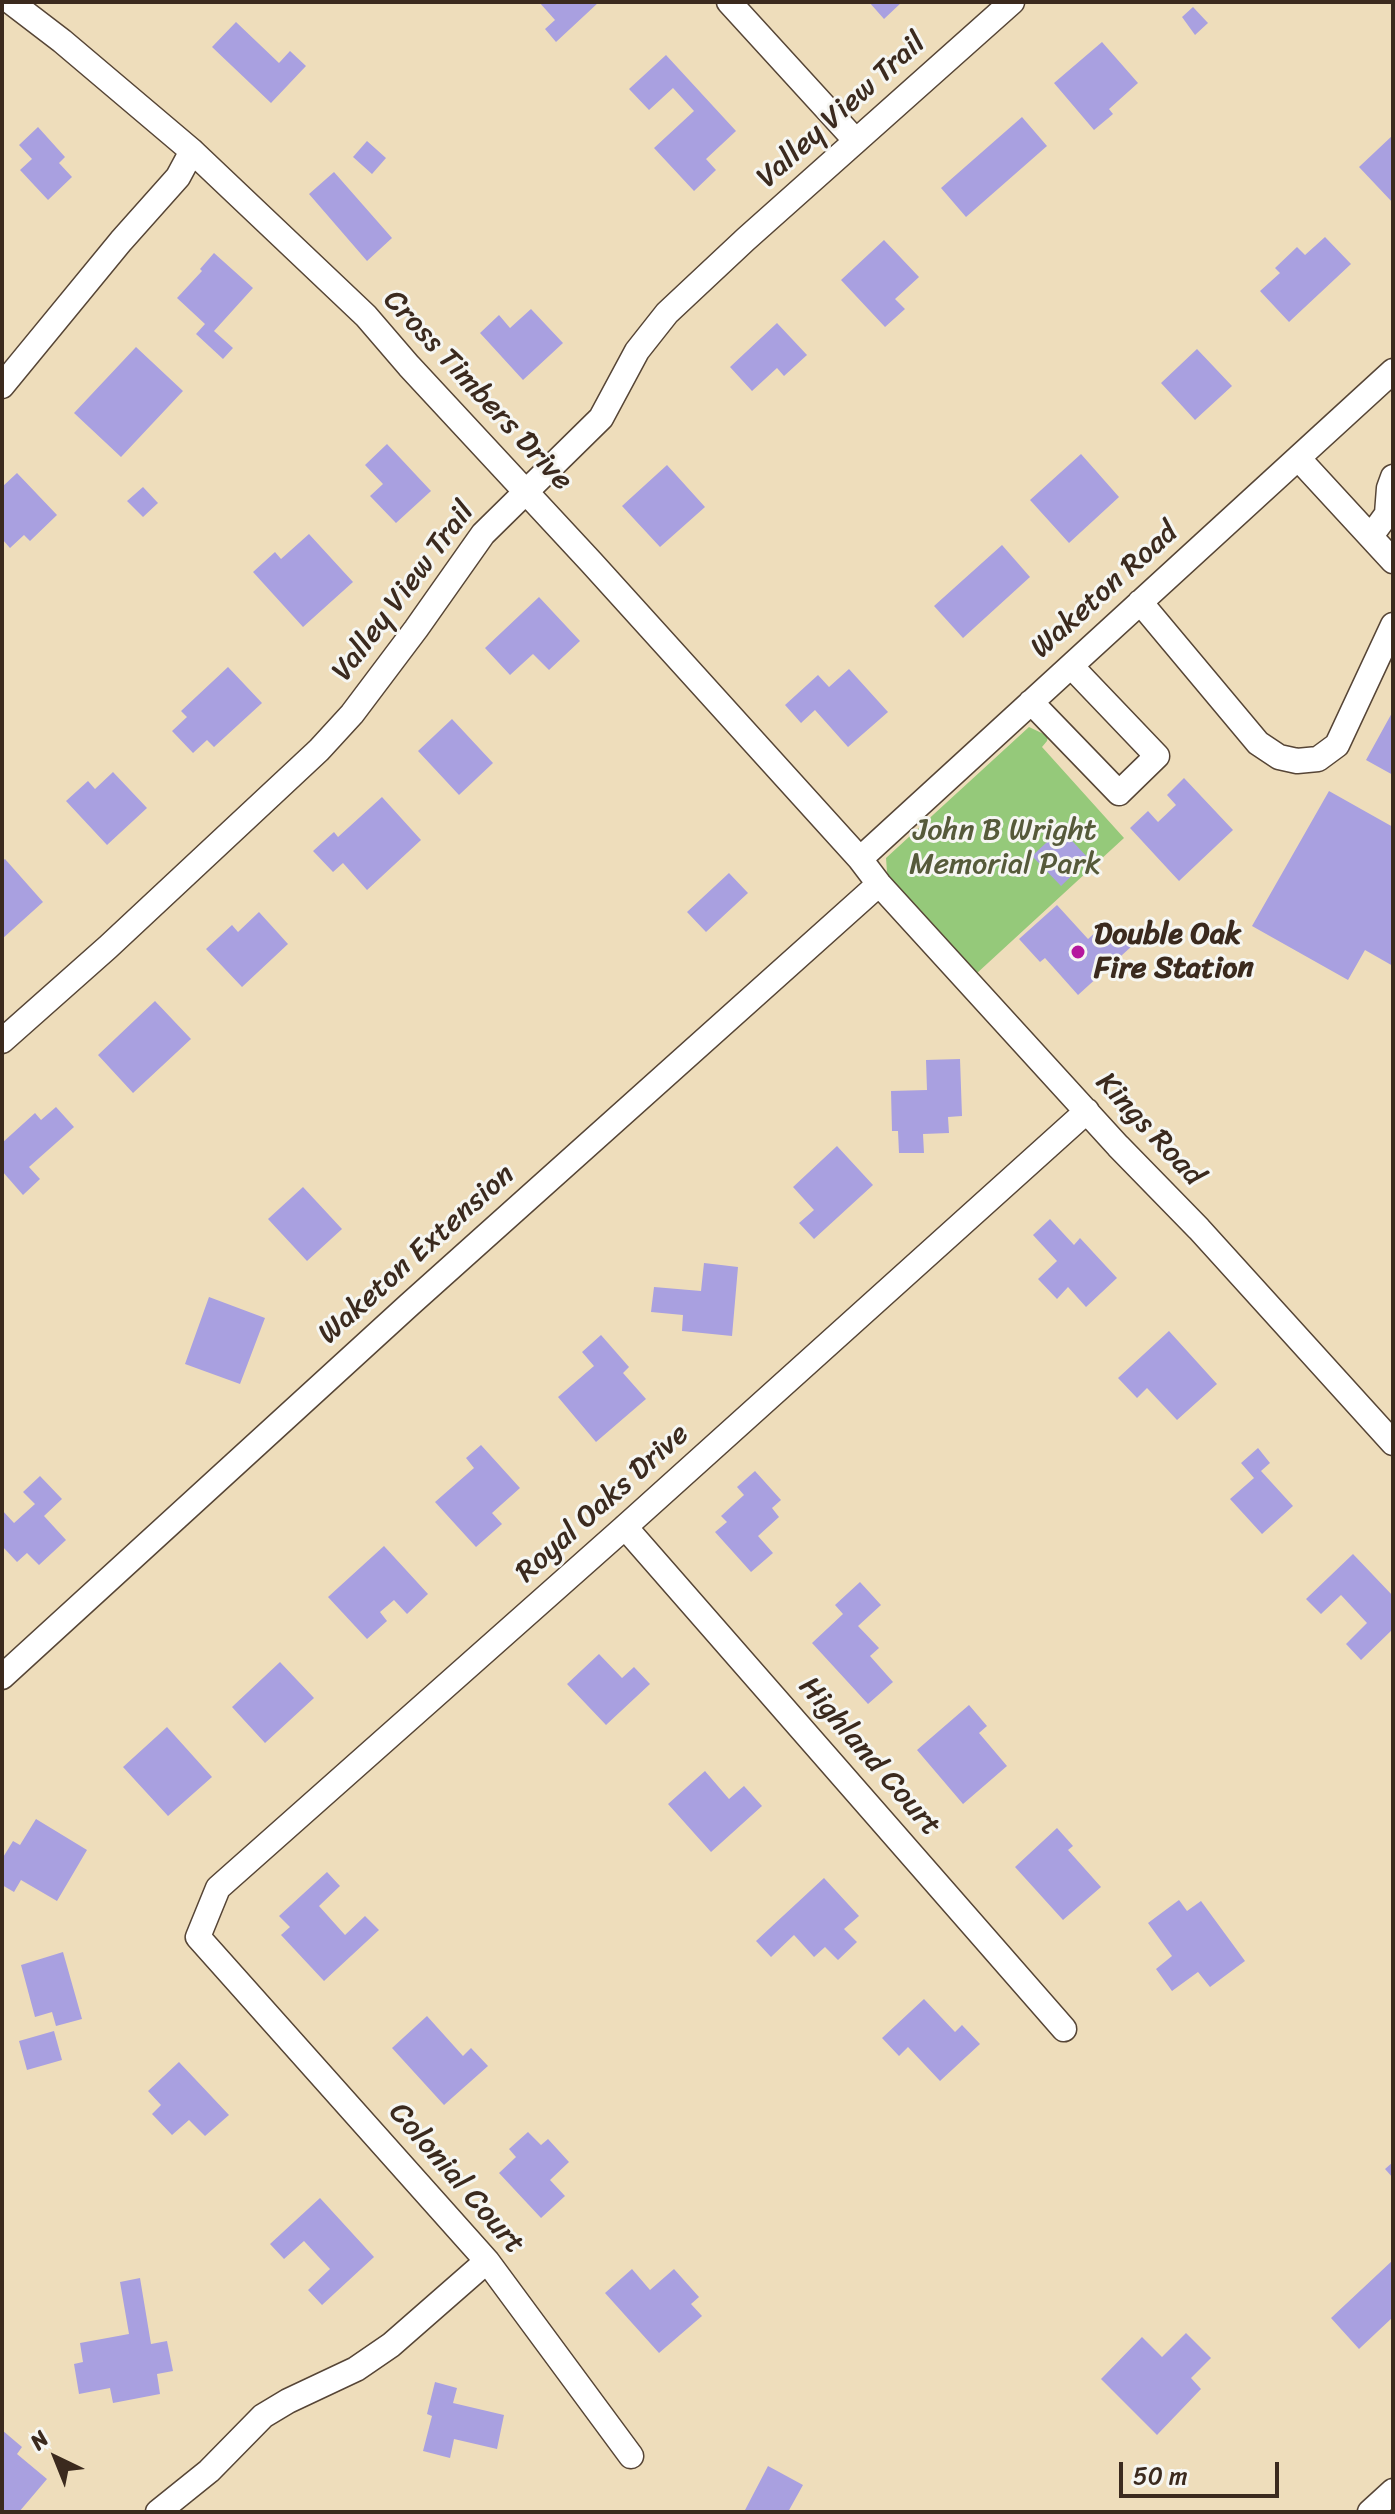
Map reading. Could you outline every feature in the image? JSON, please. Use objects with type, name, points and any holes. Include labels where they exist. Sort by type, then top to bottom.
[{"type":"street","name":"Cross Timbers Drive","points":[[11,2],[192,151],[366,316],[860,859]]},
{"type":"street","points":[[729,2],[856,141]]},
{"type":"street","name":"Valley View Trail","points":[[2,1041],[108,947],[319,750],[352,714],[483,534],[601,418],[637,351],[667,313],[1012,2]]},
{"type":"street","points":[[2,386],[178,177],[192,151]]},
{"type":"street","name":"Waketon Road","points":[[860,859],[1393,371]]},
{"type":"street","points":[[1298,458],[1393,561]]},
{"type":"street","points":[[1371,536],[1390,516],[1389,488],[1393,477]]},
{"type":"street","points":[[1140,602],[1258,743],[1279,757],[1297,761],[1318,759],[1337,745],[1393,625]]},
{"type":"street","points":[[1031,702],[1119,793],[1157,756],[1071,666]]},
{"type":"street","name":"Kings Road","points":[[860,859],[879,884],[1393,1443]]},
{"type":"street","name":"Waketon Extension","points":[[2,1677],[397,1315],[879,884]]},
{"type":"street","name":"Royal Oaks Drive","points":[[217,1957],[198,1937],[218,1888],[1087,1111]]},
{"type":"street","name":"Highland Court","points":[[625,1527],[1064,2029]]},
{"type":"street","name":"Colonial Court","points":[[217,1957],[487,2261],[631,2456]]},
{"type":"street","points":[[158,2512],[209,2471],[263,2416],[356,2369],[391,2345],[487,2261]]},
{"type":"street","points":[[1370,2512],[1393,2491]]},
{"type":"green space","name":"John B Wright Memorial Park","points":[[1029,727],[1048,736],[1042,747],[1124,838],[976,974],[890,879],[886,858]]},
{"type":"building","points":[[539,2],[599,2],[556,42],[545,29],[555,20]]},
{"type":"building","points":[[869,2],[902,2],[884,19]]},
{"type":"building","points":[[1193,7],[1208,23],[1195,35],[1182,17]]},
{"type":"building","points":[[236,22],[279,63],[290,51],[306,66],[271,103],[212,47]]},
{"type":"building","points":[[1102,42],[1138,83],[1109,109],[1113,114],[1094,130],[1054,83]]},
{"type":"building","points":[[666,55],[736,131],[706,159],[716,170],[694,191],[654,148],[694,111],[673,88],[649,110],[629,89]]},
{"type":"building","points":[[1022,117],[1047,146],[966,217],[941,188]]},
{"type":"building","points":[[38,127],[65,157],[59,163],[72,177],[48,200],[20,170],[32,159],[19,145]]},
{"type":"building","points":[[1393,135],[1393,203],[1359,167]]},
{"type":"building","points":[[367,141],[386,158],[372,174],[353,157]]},
{"type":"building","points":[[334,172],[392,238],[367,261],[309,194]]},
{"type":"building","points":[[1325,237],[1351,264],[1289,322],[1260,291],[1280,273],[1275,268],[1297,247],[1305,255]]},
{"type":"building","points":[[884,240],[919,277],[895,299],[905,309],[885,327],[841,280]]},
{"type":"building","points":[[214,253],[253,288],[214,331],[233,348],[223,359],[196,334],[205,324],[177,298]]},
{"type":"building","points":[[531,309],[563,343],[523,380],[480,333],[499,315],[510,328]]},
{"type":"building","points":[[777,323],[807,355],[784,376],[777,368],[752,391],[730,367]]},
{"type":"building","points":[[136,347],[183,391],[121,457],[74,413]]},
{"type":"building","points":[[1197,349],[1232,386],[1195,420],[1161,383]]},
{"type":"building","points":[[387,444],[431,491],[396,523],[370,496],[383,484],[365,465]]},
{"type":"building","points":[[1081,454],[1119,497],[1069,543],[1030,500]]},
{"type":"building","points":[[667,465],[705,507],[660,547],[622,506]]},
{"type":"building","points":[[17,473],[57,515],[30,541],[24,535],[10,548],[2,539],[2,487]]},
{"type":"building","points":[[143,487],[158,503],[143,517],[127,501]]},
{"type":"building","points":[[309,534],[353,582],[303,627],[253,572],[275,552],[281,559]]},
{"type":"building","points":[[1002,545],[1030,577],[963,638],[934,606]]},
{"type":"building","points":[[539,597],[580,641],[549,670],[533,654],[510,675],[485,648]]},
{"type":"building","points":[[228,667],[262,703],[214,747],[207,740],[193,753],[172,731],[187,717],[181,711]]},
{"type":"building","points":[[849,669],[888,712],[848,747],[815,710],[801,723],[785,705],[818,675],[829,687]]},
{"type":"building","points":[[1393,711],[1393,775],[1366,760]]},
{"type":"building","points":[[452,719],[493,763],[459,795],[418,751]]},
{"type":"building","points":[[113,772],[147,808],[107,845],[66,801],[88,781],[95,789]]},
{"type":"building","points":[[1184,778],[1233,830],[1179,881],[1130,828],[1148,811],[1158,822],[1176,805],[1167,795]]},
{"type":"building","points":[[1329,791],[1393,827],[1393,966],[1365,950],[1348,980],[1252,926]]},
{"type":"building","points":[[382,797],[421,840],[367,890],[343,863],[333,872],[313,851],[334,832],[338,837]]},
{"type":"building","points":[[1061,829],[1089,859],[1061,886],[1032,856]]},
{"type":"building","points":[[5,859],[43,902],[2,939],[2,861]]},
{"type":"building","points":[[729,873],[748,893],[706,932],[687,912]]},
{"type":"building","name":"Double Oak Fire Station","points":[[1057,905],[1088,939],[1109,920],[1132,946],[1078,995],[1045,958],[1040,962],[1019,939]]},
{"type":"building","points":[[259,912],[288,944],[242,987],[206,949],[232,925],[238,932]]},
{"type":"building","points":[[155,1001],[191,1039],[133,1093],[98,1055]]},
{"type":"building","points":[[960,1059],[962,1116],[948,1117],[949,1133],[923,1134],[924,1153],[899,1153],[898,1131],[892,1131],[891,1091],[927,1090],[926,1060]]},
{"type":"building","points":[[56,1107],[74,1127],[29,1167],[40,1179],[23,1195],[2,1171],[2,1143],[35,1113],[41,1120]]},
{"type":"building","points":[[837,1146],[873,1185],[814,1239],[799,1223],[814,1210],[793,1187]]},
{"type":"building","points":[[303,1187],[342,1229],[307,1261],[268,1219]]},
{"type":"building","points":[[1050,1219],[1074,1245],[1080,1238],[1117,1278],[1086,1307],[1068,1287],[1057,1299],[1038,1279],[1057,1261],[1033,1235]]},
{"type":"building","points":[[704,1263],[738,1267],[732,1336],[682,1331],[683,1315],[651,1312],[654,1287],[701,1291]]},
{"type":"building","points":[[209,1297],[265,1318],[240,1384],[185,1364]]},
{"type":"building","points":[[1169,1331],[1217,1384],[1177,1420],[1147,1388],[1137,1398],[1118,1378]]},
{"type":"building","points":[[601,1335],[629,1367],[623,1373],[646,1399],[596,1442],[558,1397],[594,1366],[582,1352]]},
{"type":"building","points":[[481,1445],[520,1488],[492,1513],[502,1524],[476,1547],[435,1502],[474,1468],[466,1458]]},
{"type":"building","points":[[1258,1448],[1270,1463],[1261,1471],[1293,1506],[1262,1534],[1230,1499],[1254,1478],[1241,1463]]},
{"type":"building","points":[[755,1471],[781,1500],[772,1508],[779,1517],[758,1536],[773,1553],[751,1572],[715,1532],[727,1522],[721,1516],[744,1495],[737,1487]]},
{"type":"building","points":[[40,1476],[62,1499],[44,1516],[66,1540],[39,1565],[27,1553],[17,1562],[2,1546],[2,1510],[14,1523],[35,1504],[23,1492]]},
{"type":"building","points":[[384,1546],[428,1594],[407,1614],[394,1600],[380,1612],[387,1621],[367,1639],[328,1597]]},
{"type":"building","points":[[1353,1554],[1393,1596],[1393,1629],[1361,1660],[1346,1644],[1367,1623],[1341,1595],[1321,1614],[1306,1599]]},
{"type":"building","points":[[860,1582],[881,1605],[858,1626],[879,1648],[870,1656],[893,1682],[868,1704],[812,1643],[843,1614],[835,1605]]},
{"type":"building","points":[[599,1654],[622,1678],[634,1667],[650,1684],[606,1725],[567,1684]]},
{"type":"building","points":[[280,1662],[314,1698],[265,1743],[232,1707]]},
{"type":"building","points":[[969,1705],[987,1726],[979,1733],[1007,1766],[963,1804],[917,1750]]},
{"type":"building","points":[[167,1727],[212,1777],[168,1816],[123,1767]]},
{"type":"building","points":[[705,1771],[729,1799],[744,1786],[762,1806],[711,1852],[668,1804]]},
{"type":"building","points":[[36,1819],[87,1850],[57,1901],[21,1880],[14,1892],[2,1885],[2,1859],[13,1841],[20,1845]]},
{"type":"building","points":[[1057,1828],[1073,1846],[1068,1850],[1101,1887],[1063,1920],[1015,1867]]},
{"type":"building","points":[[327,1872],[340,1886],[319,1906],[345,1935],[365,1916],[379,1930],[324,1981],[281,1935],[290,1927],[279,1916]]},
{"type":"building","points":[[824,1878],[859,1916],[844,1929],[857,1942],[838,1960],[825,1947],[814,1957],[794,1935],[771,1957],[756,1941]]},
{"type":"building","points":[[1179,1900],[1187,1911],[1201,1901],[1245,1961],[1210,1987],[1198,1972],[1172,1991],[1156,1969],[1172,1956],[1148,1923]]},
{"type":"building","points":[[63,1952],[82,2019],[56,2026],[52,2012],[35,2017],[21,1965]]},
{"type":"building","points":[[924,1999],[955,2032],[962,2025],[980,2044],[940,2081],[908,2047],[899,2056],[882,2038]]},
{"type":"building","points":[[427,2016],[463,2056],[471,2048],[488,2066],[444,2105],[392,2048]]},
{"type":"building","points":[[54,2031],[62,2060],[27,2070],[19,2041]]},
{"type":"building","points":[[179,2062],[229,2115],[205,2136],[189,2120],[172,2135],[152,2114],[161,2105],[148,2091]]},
{"type":"building","points":[[528,2132],[541,2145],[548,2139],[569,2162],[550,2180],[565,2196],[541,2218],[499,2173],[516,2157],[509,2149]]},
{"type":"building","points":[[1393,2162],[1393,2178],[1385,2169]]},
{"type":"building","points":[[320,2198],[374,2257],[322,2305],[308,2290],[330,2269],[304,2241],[284,2259],[270,2244]]},
{"type":"building","points":[[1393,2260],[1393,2317],[1359,2349],[1331,2318]]},
{"type":"building","points":[[632,2269],[650,2290],[674,2269],[699,2297],[691,2304],[702,2316],[659,2353],[605,2293]]},
{"type":"building","points":[[140,2278],[151,2344],[167,2341],[173,2371],[157,2374],[160,2394],[113,2403],[110,2388],[79,2394],[74,2364],[83,2362],[80,2343],[129,2334],[120,2282]]},
{"type":"building","points":[[1186,2333],[1211,2358],[1191,2378],[1201,2389],[1157,2435],[1101,2379],[1142,2337],[1162,2357]]},
{"type":"building","points":[[435,2382],[457,2388],[453,2403],[504,2415],[497,2449],[454,2439],[450,2458],[423,2451],[432,2416],[427,2414]]},
{"type":"building","points":[[2,2430],[22,2447],[17,2454],[47,2479],[19,2512],[2,2512]]},
{"type":"building","points":[[768,2466],[803,2485],[788,2512],[744,2512]]},
{"type":"place","name":"Double Oak Fire Station","points":[[1078,952]]}]
